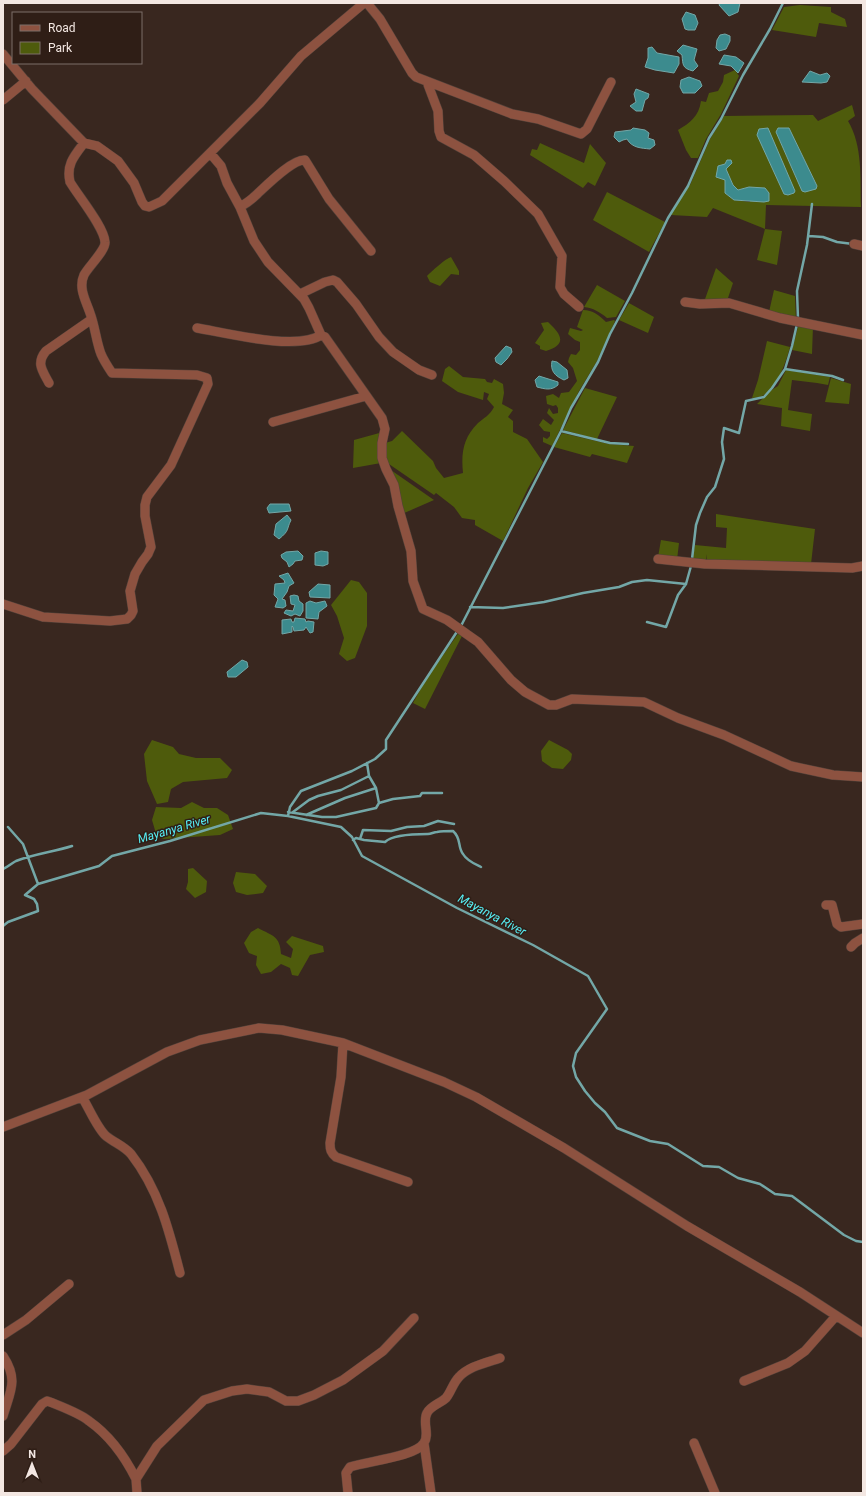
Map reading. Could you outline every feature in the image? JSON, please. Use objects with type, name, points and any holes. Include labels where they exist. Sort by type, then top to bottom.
[{"type":"street","points":[[3,54],[50,108],[84,143],[97,146],[118,161],[134,183],[142,202],[145,206],[150,207],[162,201],[260,103],[301,56],[364,3]]},
{"type":"street","points":[[367,3],[380,19],[412,73],[416,77],[512,114],[538,119],[581,134],[586,132],[611,82]]},
{"type":"street","points":[[3,100],[26,81]]},
{"type":"street","points":[[427,82],[438,111],[439,131],[441,137],[474,155],[504,181],[538,214],[562,256],[560,287],[564,294],[579,307]]},
{"type":"street","points":[[3,604],[43,617],[110,621],[127,619],[131,615],[133,611],[130,591],[135,574],[151,547],[145,516],[145,505],[150,494],[171,465],[208,384],[207,378],[197,375],[112,373],[102,356],[92,319],[82,291],[83,277],[87,269],[106,245],[100,228],[76,193],[68,175],[68,170],[71,163],[84,143]]},
{"type":"street","points":[[210,153],[221,166],[227,183],[240,207],[257,246],[268,262],[300,294],[310,308],[321,335],[325,337],[382,418],[385,429],[382,443],[382,458],[386,470],[394,485],[398,506],[411,550],[413,581],[423,609],[447,620],[468,634],[478,642],[511,680],[525,692],[549,705],[556,705],[572,699],[644,702],[678,718],[724,735],[791,766],[833,775],[863,778]]},
{"type":"street","points":[[240,207],[293,164],[300,160],[305,160],[328,199],[370,251]]},
{"type":"street","points":[[300,294],[325,282],[333,280],[337,282],[356,304],[378,337],[393,352],[419,370],[432,375]]},
{"type":"street","points":[[685,302],[700,304],[729,303],[780,318],[863,335]]},
{"type":"street","points":[[49,383],[41,367],[40,361],[42,355],[92,319]]},
{"type":"street","points":[[197,328],[260,340],[305,341],[314,339],[321,335]]},
{"type":"street","points":[[273,422],[366,396]]},
{"type":"street","points":[[658,559],[705,564],[852,568],[863,566]]},
{"type":"street","points":[[826,905],[832,905],[837,924],[841,927],[863,924]]},
{"type":"street","points":[[851,947],[863,938]]},
{"type":"street","points":[[3,1127],[82,1097],[167,1052],[200,1040],[259,1028],[282,1030],[343,1043],[476,1096],[564,1148],[687,1226],[800,1292],[863,1334]]},
{"type":"street","points":[[343,1043],[340,1077],[330,1143],[332,1154],[336,1157],[408,1182]]},
{"type":"street","points":[[82,1097],[100,1129],[106,1136],[124,1147],[154,1188],[170,1232],[180,1273]]},
{"type":"street","points":[[3,1335],[26,1320],[69,1284]]},
{"type":"street","points":[[744,1381],[788,1363],[805,1351],[836,1316]]},
{"type":"street","points":[[136,1479],[157,1446],[204,1400],[232,1391],[247,1389],[269,1392],[286,1401],[298,1401],[314,1395],[343,1380],[383,1351],[414,1318]]},
{"type":"street","points":[[3,1356],[8,1363],[13,1384],[3,1416]]},
{"type":"street","points":[[431,1493],[424,1443],[426,1437],[425,1418],[428,1411],[445,1398],[459,1377],[466,1370],[500,1358]]},
{"type":"street","points":[[3,1451],[11,1444],[42,1404],[47,1401],[89,1420],[107,1437],[127,1461],[136,1479],[137,1493]]},
{"type":"street","points":[[694,1442],[715,1493]]},
{"type":"street","points":[[348,1493],[346,1473],[350,1466],[404,1454],[415,1450],[424,1443]]},
{"type":"green space","points":[[800,5],[831,7],[831,12],[845,19],[847,27],[819,23],[816,37],[772,30],[784,7]]},
{"type":"green space","points":[[735,70],[739,76],[721,114],[706,139],[698,158],[691,158],[678,130],[686,125],[696,115],[701,101],[706,102],[709,93],[718,91],[723,82],[724,75]]},
{"type":"green space","points":[[852,105],[855,116],[848,121],[856,141],[860,162],[861,207],[766,205],[765,229],[713,208],[707,217],[671,215],[680,198],[690,185],[710,139],[724,116],[813,115],[818,121]],"holes":[[[789,128],[817,186],[802,191],[776,132]],[[732,163],[726,169],[733,185],[738,190],[749,187],[750,202],[734,200],[725,193],[725,180],[718,166]]]},
{"type":"green space","points":[[540,143],[584,163],[590,144],[606,163],[595,186],[588,182],[583,188],[530,155],[532,149],[537,150]]},
{"type":"green space","points":[[607,192],[665,222],[649,252],[593,220]]},
{"type":"green space","points":[[765,229],[782,231],[777,265],[757,260]]},
{"type":"green space","points":[[451,257],[459,271],[459,275],[451,274],[440,286],[430,282],[427,276]]},
{"type":"green space","points":[[716,268],[733,283],[727,301],[704,302]]},
{"type":"green space","points":[[597,285],[625,301],[616,317],[607,318],[590,308],[584,307]]},
{"type":"green space","points":[[774,290],[795,296],[796,320],[769,312]]},
{"type":"green space","points":[[629,303],[654,317],[648,333],[619,320]]},
{"type":"green space","points":[[583,310],[596,313],[606,322],[615,321],[597,361],[579,391],[552,446],[543,442],[543,437],[547,439],[550,436],[550,432],[544,431],[539,425],[543,419],[551,425],[554,420],[547,413],[549,408],[553,414],[558,413],[558,408],[556,405],[553,406],[547,404],[546,396],[553,394],[559,398],[561,393],[569,392],[577,381],[573,368],[568,362],[571,354],[576,355],[580,350],[580,342],[568,334],[570,328],[581,331],[583,330],[577,327]]},
{"type":"green space","points":[[548,322],[559,335],[560,342],[553,348],[546,351],[540,349],[540,346],[535,343],[544,330],[541,323]]},
{"type":"green space","points":[[799,323],[813,326],[812,354],[792,350]]},
{"type":"green space","points":[[767,341],[790,347],[784,366],[773,386],[763,396],[752,398],[758,380]]},
{"type":"green space","points":[[449,366],[463,377],[485,379],[487,382],[492,383],[494,379],[503,384],[504,393],[502,404],[513,410],[508,417],[513,421],[513,432],[527,439],[543,462],[528,488],[503,541],[475,525],[475,520],[462,518],[454,507],[436,493],[434,495],[386,462],[385,443],[392,441],[402,431],[433,461],[436,468],[444,478],[463,473],[462,459],[466,440],[478,423],[489,414],[494,407],[487,399],[489,394],[484,392],[483,400],[458,392],[442,381],[445,369]]},
{"type":"green space","points":[[786,370],[830,377],[828,385],[792,380],[788,410],[812,414],[810,431],[781,426],[782,408],[757,404],[770,391],[778,386]]},
{"type":"green space","points":[[831,378],[851,384],[849,404],[825,402]]},
{"type":"green space","points":[[585,388],[617,397],[597,439],[563,430]]},
{"type":"green space","points":[[383,432],[381,463],[353,468],[354,440]]},
{"type":"green space","points":[[562,433],[609,444],[634,446],[627,463],[592,454],[590,457],[554,447]]},
{"type":"green space","points":[[388,468],[434,500],[402,514]]},
{"type":"green space","points":[[716,514],[815,529],[811,564],[707,562],[707,554],[706,562],[692,561],[695,545],[726,548],[727,528],[716,527]]},
{"type":"green space","points":[[661,540],[679,543],[677,560],[658,557]]},
{"type":"green space","points":[[351,580],[359,582],[367,593],[367,626],[355,658],[347,661],[339,654],[344,638],[337,616],[331,605]]},
{"type":"green space","points":[[460,631],[463,634],[425,709],[413,703],[425,681]]},
{"type":"green space","points":[[152,740],[173,747],[179,754],[196,758],[220,758],[232,770],[227,778],[183,782],[171,789],[168,802],[157,804],[147,781],[144,754]]},
{"type":"green space","points":[[549,740],[568,750],[572,754],[571,760],[563,769],[552,768],[542,761],[541,751]]},
{"type":"green space","points":[[192,802],[204,808],[217,808],[228,815],[233,829],[220,835],[164,839],[157,837],[152,820],[156,807],[181,808]]},
{"type":"green space","points":[[193,868],[207,881],[206,892],[195,898],[186,889],[188,882],[188,869]]},
{"type":"green space","points":[[236,872],[255,874],[267,886],[263,893],[247,895],[236,892],[233,883]]},
{"type":"green space","points":[[258,928],[275,937],[279,943],[281,954],[291,958],[293,949],[286,942],[292,936],[323,946],[324,952],[310,955],[298,976],[292,975],[290,968],[281,964],[271,972],[261,974],[256,965],[257,956],[249,953],[244,943],[251,932]]},
{"type":"water","points":[[720,3],[740,3],[738,12],[729,16],[719,5]]},
{"type":"water","points":[[686,12],[695,15],[698,23],[695,30],[685,29],[682,19]]},
{"type":"water","points":[[725,34],[730,36],[730,41],[726,49],[719,51],[716,48],[717,40],[720,35]]},
{"type":"water","points":[[683,45],[697,49],[694,60],[698,66],[693,71],[685,67],[683,64],[682,55],[677,51]]},
{"type":"water","points":[[652,47],[657,53],[679,57],[679,64],[674,73],[645,67],[648,58],[648,48]]},
{"type":"water","points":[[724,55],[736,57],[744,63],[738,73],[731,66],[719,64]]},
{"type":"water","points":[[810,71],[820,75],[827,73],[830,76],[827,82],[802,82]]},
{"type":"water","points":[[689,77],[700,81],[702,86],[695,93],[683,93],[680,87],[681,80]]},
{"type":"water","points":[[636,89],[649,94],[648,98],[645,100],[642,111],[636,111],[630,106],[636,102],[634,94]]},
{"type":"water","points":[[633,128],[645,130],[649,133],[648,138],[654,140],[655,145],[650,149],[640,148],[631,144],[627,139],[619,142],[614,137],[615,132],[631,130]]},
{"type":"water","points":[[768,128],[795,191],[794,193],[788,195],[784,194],[757,135],[759,129]]},
{"type":"water","points":[[778,128],[789,128],[817,186],[816,189],[805,192],[802,191],[776,132]]},
{"type":"water","points":[[727,160],[731,160],[732,163],[726,169],[733,185],[738,190],[749,187],[765,188],[769,193],[769,201],[734,200],[725,193],[725,180],[716,177],[718,166],[725,164]]},
{"type":"water","points":[[506,346],[511,348],[512,352],[501,365],[496,362],[495,358]]},
{"type":"water","points":[[552,361],[557,362],[567,370],[568,378],[564,380],[556,375],[552,368]]},
{"type":"water","points":[[539,376],[558,382],[558,385],[550,389],[537,387],[535,380]]},
{"type":"water","points":[[270,504],[289,504],[291,511],[269,513],[267,508]]},
{"type":"water","points":[[287,515],[291,520],[286,532],[279,539],[274,535],[276,524]]},
{"type":"water","points":[[298,551],[303,556],[302,560],[295,561],[289,567],[281,555],[286,552]]},
{"type":"water","points":[[321,551],[328,552],[328,564],[323,566],[315,565],[315,553]]},
{"type":"water","points":[[288,573],[294,583],[289,586],[282,599],[285,600],[286,606],[283,608],[275,607],[278,599],[274,595],[275,584],[285,583],[279,576]]},
{"type":"water","points":[[318,584],[330,585],[330,598],[310,597],[309,592]]},
{"type":"water","points":[[290,596],[298,596],[299,601],[303,604],[303,611],[300,616],[295,614],[291,616],[284,613],[286,610],[293,611],[295,605],[291,604]]},
{"type":"water","points":[[310,601],[316,603],[325,601],[327,606],[319,612],[318,619],[306,618],[306,603]]},
{"type":"water","points":[[295,618],[305,619],[306,622],[314,622],[313,632],[310,633],[306,627],[304,630],[294,631],[292,626],[292,632],[282,634],[282,620],[291,619],[292,622],[294,622]]},
{"type":"water","points":[[242,660],[247,662],[248,667],[236,677],[228,677],[227,672]]},
{"type":"waterway","points":[[288,816],[290,807],[301,791],[352,771],[375,759],[386,749],[386,740],[462,624],[561,431],[571,408],[598,362],[610,334],[632,293],[668,218],[688,186],[709,138],[721,119],[743,75],[770,29],[783,3]]},
{"type":"waterway","points":[[798,319],[797,291],[807,245],[812,204]]},
{"type":"waterway","points":[[809,236],[823,237],[837,242],[853,244]]},
{"type":"waterway","points":[[692,559],[696,525],[707,497],[715,487],[724,459],[722,442],[724,428],[739,433],[746,401],[764,397],[772,388],[785,369],[797,324]]},
{"type":"waterway","points":[[785,369],[832,376],[843,380]]},
{"type":"waterway","points":[[561,431],[610,443],[628,444]]},
{"type":"waterway","points":[[470,607],[503,608],[544,602],[647,580],[686,584],[691,566]]},
{"type":"waterway","points":[[647,622],[666,627],[678,595],[686,584]]},
{"type":"waterway","points":[[367,763],[369,776],[376,788],[379,803]]},
{"type":"waterway","points":[[293,812],[309,800],[341,790],[369,776]]},
{"type":"waterway","points":[[306,815],[345,798],[376,788]]},
{"type":"waterway","points":[[288,812],[322,817],[336,817],[376,808],[379,803],[393,799],[420,796],[422,793],[442,793]]},
{"type":"waterway","name":"Mayanya River","points":[[3,926],[8,922],[38,911],[37,904],[34,899],[25,895],[38,884],[99,866],[112,856],[170,841],[261,813],[288,816],[341,827],[352,837],[362,856],[457,908],[533,945],[588,976],[607,1009],[576,1053],[573,1066],[576,1077],[585,1091],[605,1112],[617,1128],[650,1141],[668,1144],[703,1166],[719,1167],[738,1178],[760,1184],[775,1194],[792,1196],[844,1235],[856,1241],[863,1242]]},
{"type":"waterway","points":[[360,839],[363,830],[391,831],[407,827],[424,826],[438,821],[454,824]]},
{"type":"waterway","points":[[8,827],[23,844],[38,884]]},
{"type":"waterway","points":[[353,840],[356,838],[385,842],[399,836],[453,831],[458,837],[461,851],[467,859],[481,867]]},
{"type":"waterway","points":[[3,869],[16,861],[72,846]]}]
